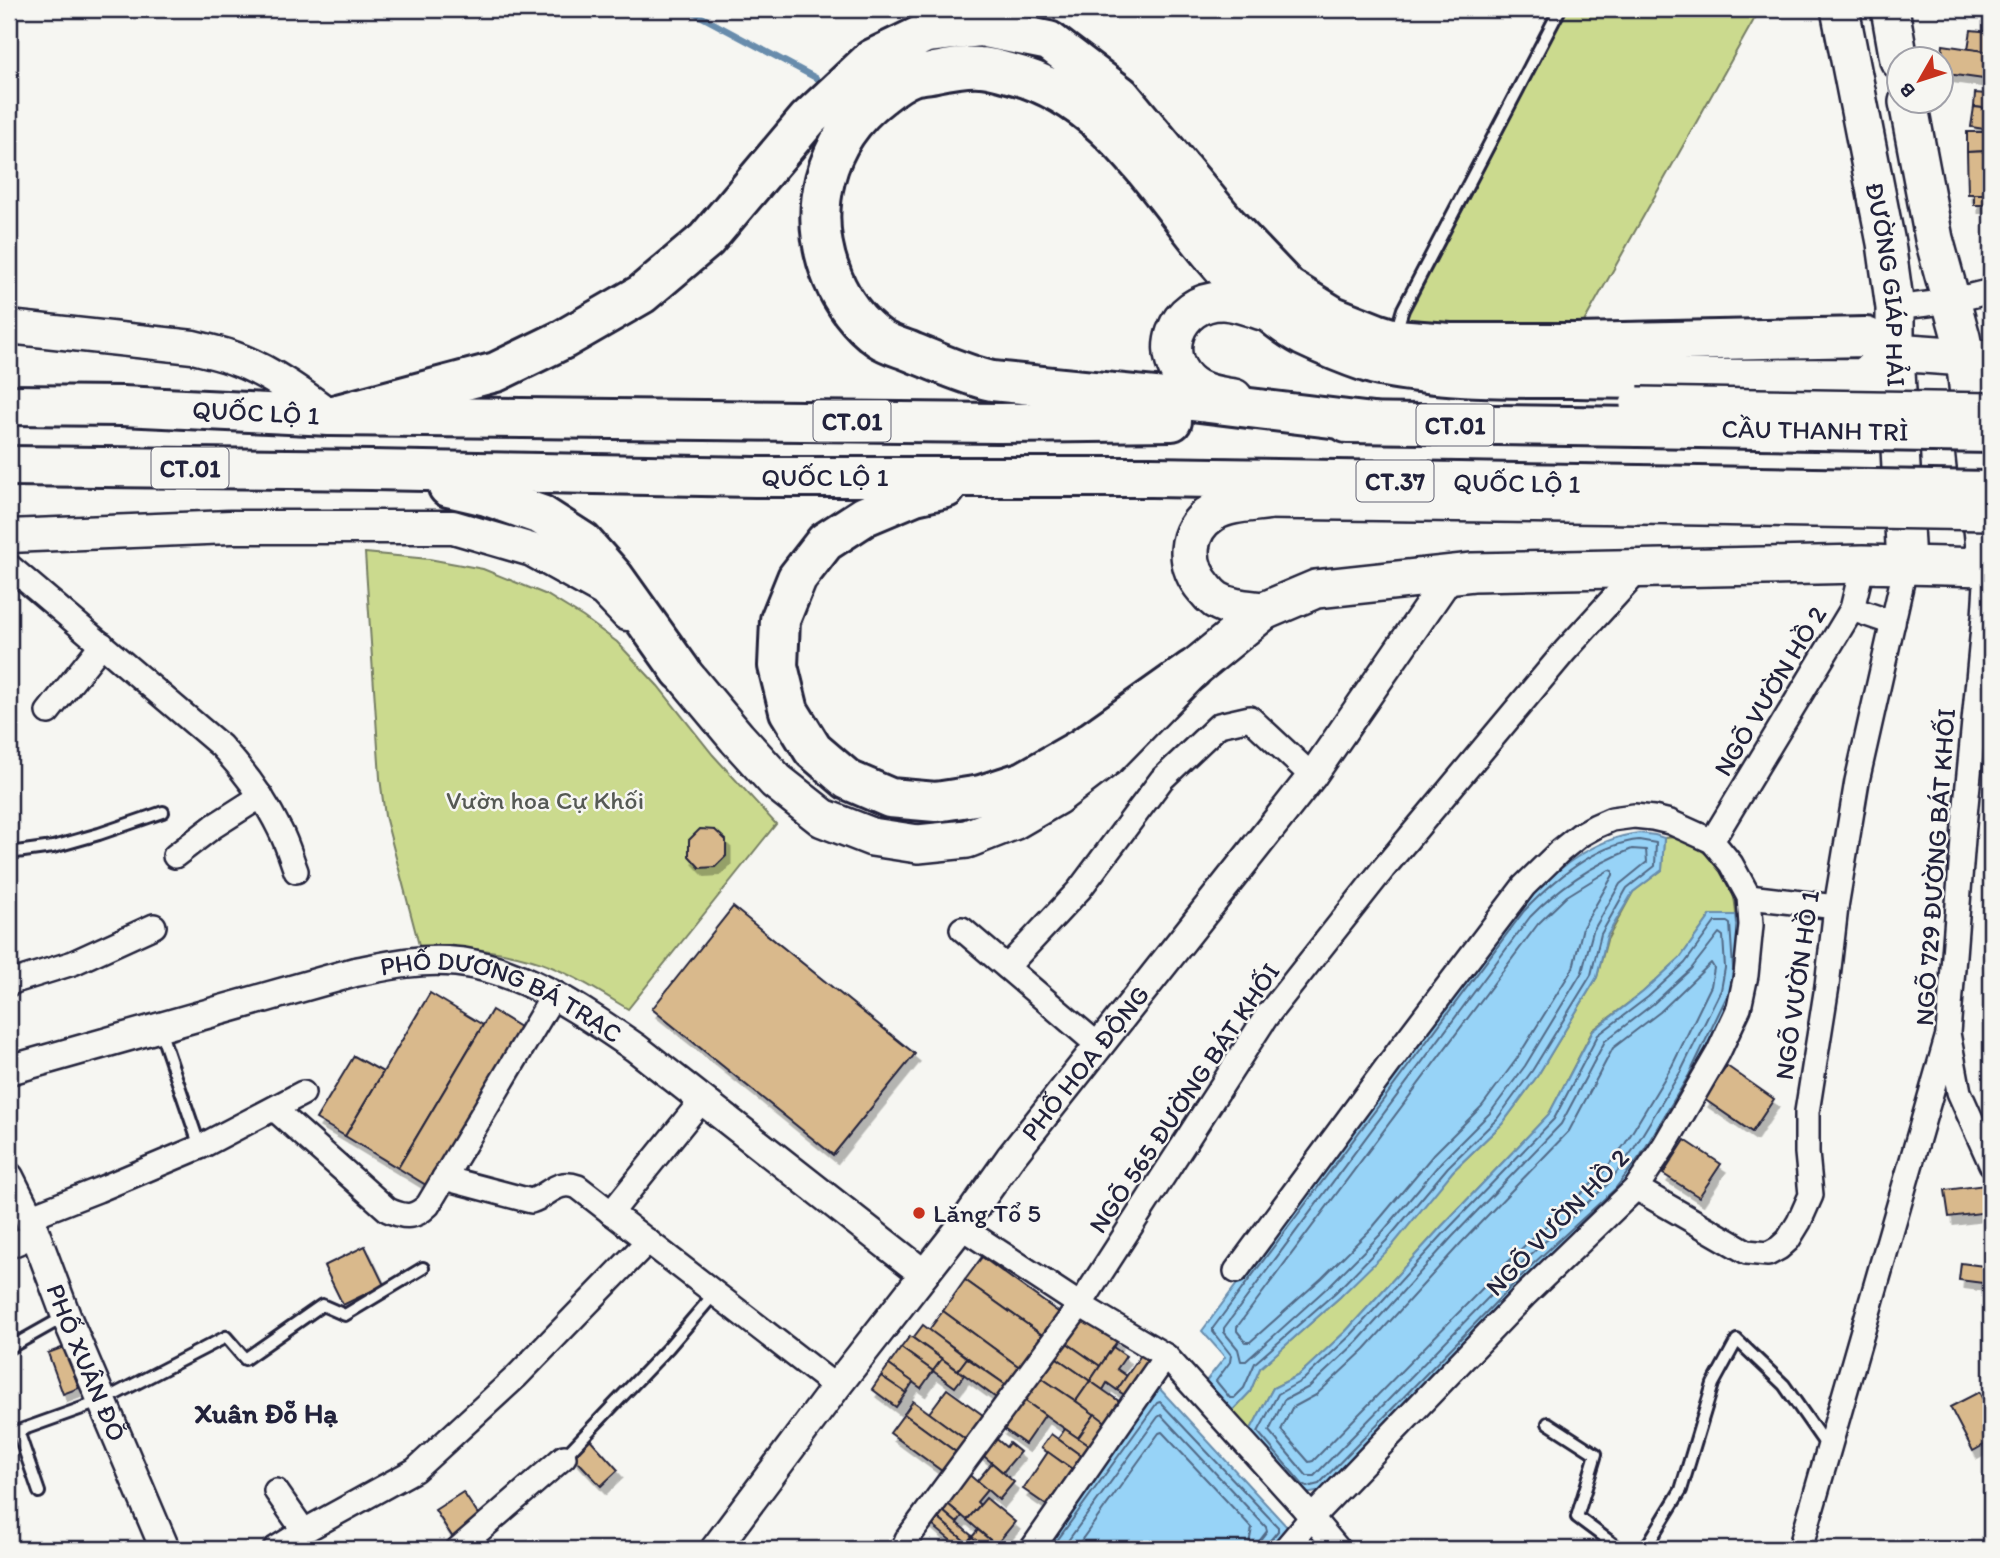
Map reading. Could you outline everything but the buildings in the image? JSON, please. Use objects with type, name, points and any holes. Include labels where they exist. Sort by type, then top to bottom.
[{"type":"highway","name":"ĐƯỜNG GIÁP HẢI","points":[[1840,9],[1886,243],[1895,308],[1906,564]]},
{"type":"highway","points":[[1890,9],[1897,46]]},
{"type":"highway","points":[[331,416],[496,372],[564,339],[642,294],[706,240],[808,119],[872,59],[926,33],[980,27],[1049,41],[1119,95],[1228,225],[1288,288],[1333,316],[1395,339],[1450,343],[1576,343],[1867,337],[1895,352],[1978,358]]},
{"type":"highway","points":[[1373,424],[1175,399],[992,381],[975,378],[880,338],[839,294],[822,243],[824,189],[834,150],[845,132],[870,104],[890,88],[912,76],[956,68],[980,67],[1024,77],[1065,95],[1113,134],[1147,172],[1200,243],[1269,313],[1298,333],[1367,363],[1386,368],[1441,375],[1606,379],[1864,378],[1895,352]]},
{"type":"highway","name":"ĐƯỜNG GIÁP HẢI","points":[[1911,116],[1934,239],[1951,301],[1978,358],[1989,567]]},
{"type":"highway","points":[[1269,313],[1222,301],[1195,307],[1179,324],[1173,336],[1171,348],[1181,373],[1191,384],[1204,392],[1373,424]]},
{"type":"highway","points":[[9,388],[122,406]]},
{"type":"highway","name":"QUỐC LỘ 1","points":[[9,405],[122,406],[331,416],[970,423],[1146,420],[1537,427],[1638,416]]},
{"type":"highway","name":"CẦU THANH TRÌ","points":[[1638,416],[1991,433]]},
{"type":"highway","name":"QUỐC LỘ 1","points":[[9,466],[755,477],[1151,477],[1639,495]]},
{"type":"highway","points":[[371,470],[487,496],[541,515],[583,542],[614,577],[681,671],[776,781],[822,818],[872,837],[918,844],[967,839],[1013,821],[1056,796],[1107,757],[1192,670]]},
{"type":"highway","points":[[992,477],[915,495],[865,516],[825,542],[797,578],[780,621],[778,666],[789,710],[813,750],[848,780],[890,798],[936,802],[981,795],[1024,781],[1082,748],[1192,670],[1264,611],[1316,589],[1451,574],[1603,583],[1639,570],[1863,564],[1989,567]]},
{"type":"highway","name":"CT.37","points":[[1639,495],[1991,491]]},
{"type":"highway","points":[[1264,611],[1233,608],[1214,599],[1200,584],[1194,572],[1189,558],[1189,542],[1195,531],[1212,513],[1234,505],[1265,501]]},
{"type":"main road","points":[[9,327],[193,347],[216,353],[242,361],[263,372],[331,416]]},
{"type":"main road","points":[[1638,416],[1991,411]]},
{"type":"main road","points":[[1151,477],[1265,501],[1639,495],[1991,512]]},
{"type":"main road","points":[[9,536],[230,527],[453,527],[532,550],[604,590],[681,671]]},
{"type":"street","points":[[1895,308],[1951,301],[1991,291]]},
{"type":"street","name":"NGÕ VƯỜN HỒ 2","points":[[1713,841],[1852,610],[1863,564]]},
{"type":"street","name":"NGÕ VƯỜN HỒ 1","points":[[1636,1188],[1747,1252],[1768,1254],[1788,1240],[1811,1195],[1807,1112],[1827,986],[1836,907],[1857,780],[1906,564]]},
{"type":"street","points":[[9,565],[220,746],[261,796],[280,830],[296,871]]},
{"type":"street","name":"NGÕ 729 ĐƯỜNG BÁT KHỐI","points":[[1989,567],[1964,826],[1948,1033],[1959,1092],[1991,1164]]},
{"type":"street","name":"PHỐ HOA ĐỘNG","points":[[715,1549],[836,1387],[961,1227],[1010,1158],[1312,776],[1451,574]]},
{"type":"street","name":"NGÕ 565 ĐƯỜNG BÁT KHỐI","points":[[903,1549],[907,1539],[1080,1305],[1266,1017],[1382,869],[1564,651],[1603,583]]},
{"type":"street","points":[[1852,610],[1893,623]]},
{"type":"street","points":[[48,712],[102,644]]},
{"type":"street","points":[[1007,967],[1079,890],[1162,779],[1219,725],[1251,718],[1312,776]]},
{"type":"street","points":[[175,856],[214,826],[261,796]]},
{"type":"street","name":"NGÕ VƯỜN HỒ 2","points":[[1236,1271],[1503,913],[1524,886],[1560,851],[1595,826],[1612,819],[1634,816],[1670,822],[1713,841],[1731,864],[1749,897],[1749,952],[1739,1008],[1718,1053],[1664,1146],[1636,1188],[1524,1296],[1312,1517],[1285,1549]]},
{"type":"street","points":[[1749,897],[1836,907]]},
{"type":"street","points":[[9,984],[73,963],[154,926]]},
{"type":"street","points":[[962,929],[1099,1046]]},
{"type":"street","name":"PHỐ DƯƠNG BÁ TRẠC","points":[[9,1070],[355,972],[418,962],[444,961],[482,966],[502,971],[553,996],[605,1027],[924,1273]]},
{"type":"street","points":[[280,1114],[383,1205],[400,1215],[410,1216],[421,1212],[428,1205],[553,996]]},
{"type":"street","points":[[1800,1549],[1948,1033]]},
{"type":"street","points":[[9,1246],[32,1226],[98,1190],[200,1147],[303,1093]]},
{"type":"street","points":[[611,1213],[702,1100]]},
{"type":"street","name":"PHỐ XUÂN ĐỖ","points":[[9,1177],[32,1226],[66,1316],[165,1549]]},
{"type":"street","points":[[444,1178],[531,1201],[561,1185],[578,1187],[836,1387]]},
{"type":"street","points":[[961,1227],[1080,1305],[1166,1356],[1338,1549]]},
{"type":"street","points":[[275,1549],[415,1470],[516,1377],[648,1241]]},
{"type":"street","points":[[1032,1549],[1166,1356]]},
{"type":"street","points":[[457,1549],[564,1457]]},
{"type":"street","points":[[276,1491],[303,1531]]},
{"type":"lane","points":[[1395,339],[1404,309],[1560,9]]},
{"type":"lane","points":[[9,853],[76,841],[163,812]]},
{"type":"lane","points":[[159,1027],[200,1147]]},
{"type":"lane","points":[[39,1492],[18,1431],[102,1401],[226,1337],[245,1359],[322,1306],[345,1315],[423,1268]]},
{"type":"lane","points":[[564,1457],[668,1348],[715,1293]]},
{"type":"lane","points":[[9,1348],[66,1316]]},
{"type":"lane","points":[[1645,1549],[1681,1490],[1713,1384],[1737,1340],[1784,1385],[1829,1448]]},
{"type":"lane","points":[[1548,1423],[1596,1454],[1577,1517],[1620,1549]]},
{"type":"green space","points":[[1567,9],[1760,9],[1580,329],[1402,327]]},
{"type":"green space","name":"Vườn hoa Cự Khối","points":[[365,553],[429,559],[483,569],[547,595],[583,617],[617,642],[776,824],[628,1009],[569,975],[532,960],[476,949],[420,949],[385,816],[380,778]]},
{"type":"green space","points":[[1676,837],[1700,849],[1719,866],[1731,888],[1736,915],[1711,915],[1680,958],[1643,992],[1593,1030],[1549,1114],[1346,1331],[1299,1375],[1273,1388],[1249,1433],[1232,1411],[1250,1392],[1260,1368],[1340,1297],[1453,1171],[1502,1124],[1538,1075],[1597,977],[1607,940],[1633,892],[1662,870],[1664,838]]},
{"type":"water","points":[[1639,833],[1664,838],[1662,870],[1633,892],[1607,936],[1597,977],[1538,1075],[1502,1124],[1453,1171],[1392,1246],[1340,1297],[1260,1368],[1250,1392],[1232,1411],[1206,1381],[1225,1357],[1202,1331],[1518,906],[1544,882],[1588,850],[1621,836]]},
{"type":"water","points":[[1711,915],[1736,915],[1739,941],[1736,994],[1695,1078],[1620,1194],[1538,1269],[1321,1491],[1306,1494],[1249,1433],[1273,1388],[1299,1375],[1346,1331],[1549,1114],[1593,1031],[1643,992],[1680,958]]},
{"type":"water","points":[[1159,1388],[1289,1529],[1272,1549],[1043,1549]]},
{"type":"waterway","points":[[687,9],[816,78]]},
{"type":"place","name":"Lăng Tổ 5","points":[[919,1213]]},
{"type":"district","name":"Xuân Đỗ Hạ","points":[[266,1413]]}]
